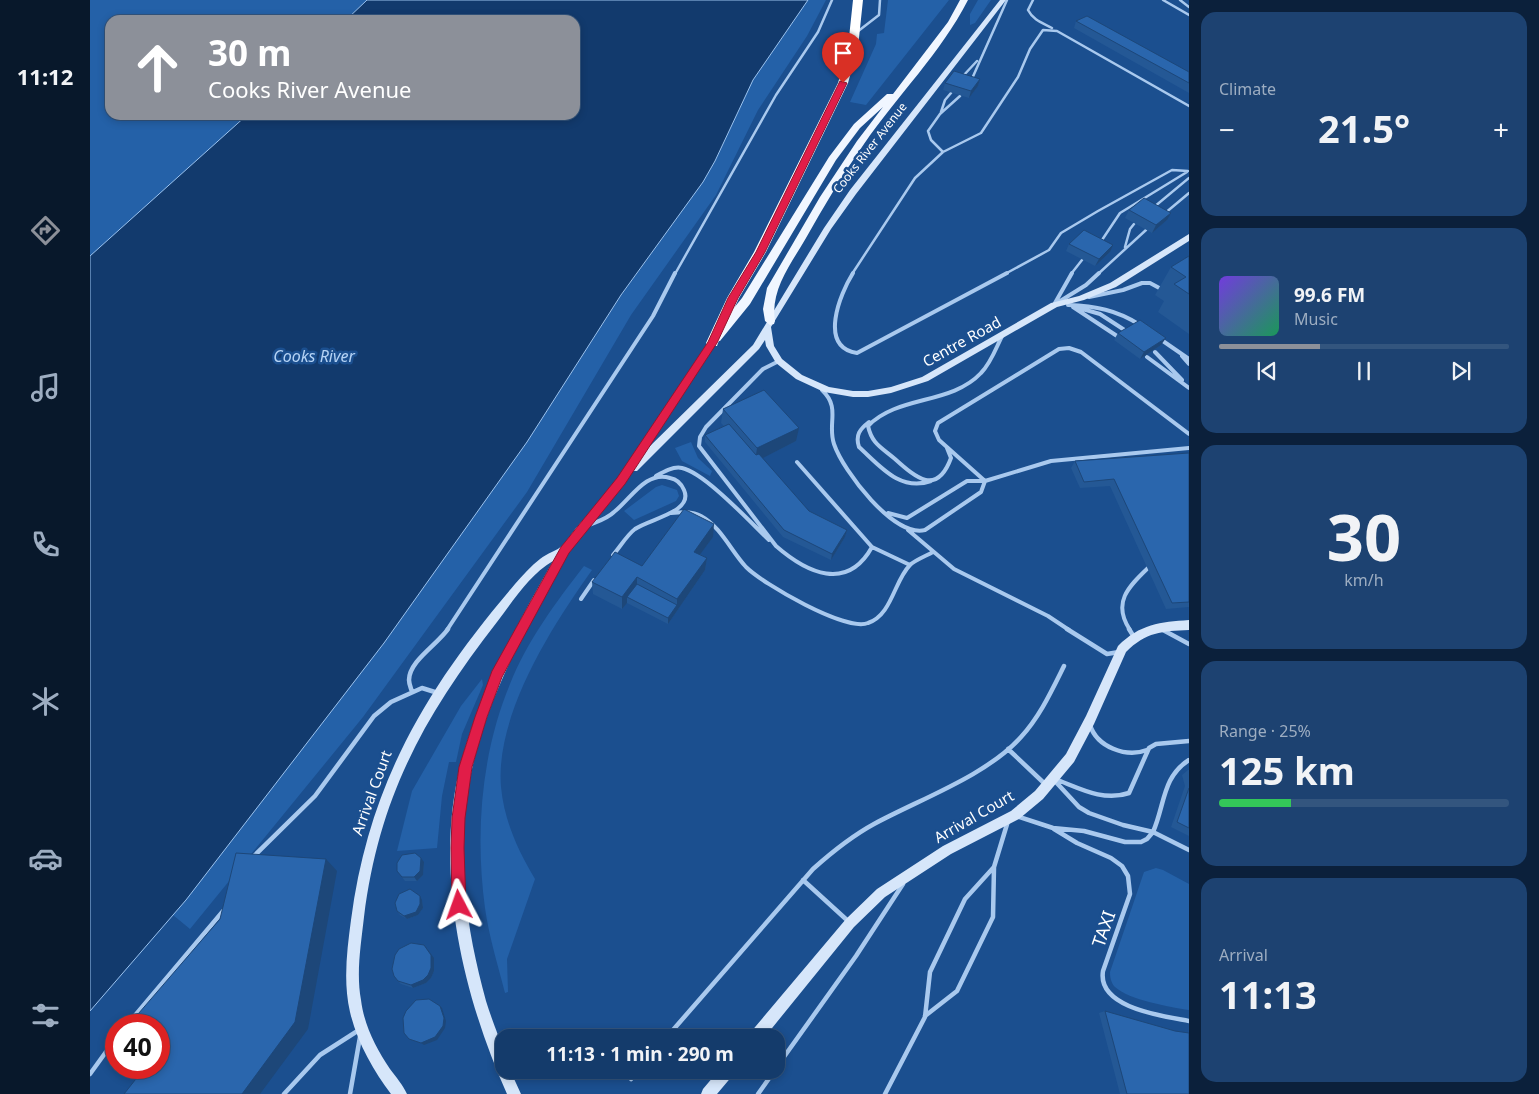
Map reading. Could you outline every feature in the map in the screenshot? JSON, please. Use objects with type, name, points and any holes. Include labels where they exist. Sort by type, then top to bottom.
[{"type":"highway","points":[[712,343],[733,298],[760,252],[843,83],[856,32],[858,0]]},
{"type":"main road","points":[[769,324],[768,308],[772,288],[825,197],[860,142],[952,24],[964,0]]},
{"type":"main road","points":[[712,343],[746,301],[816,185],[846,140],[857,126],[915,72]]},
{"type":"street","name":"Cooks River Avenue","points":[[621,481],[756,347],[853,192],[1005,0]]},
{"type":"street","name":"Centre Road","points":[[769,324],[770,346],[779,361],[795,374],[818,386],[853,394],[891,390],[925,379],[1054,305],[1081,298],[1113,284],[1189,237]]},
{"type":"street","points":[[514,1094],[501,1069],[483,1015],[468,957],[459,905],[459,818],[466,767],[481,717],[497,675],[565,550],[621,481],[712,343]]},
{"type":"street","name":"Arrival Court","points":[[400,1094],[376,1057],[361,1029],[354,999],[353,962],[360,893],[378,818],[394,774],[413,735],[438,693],[478,636],[512,596],[545,560],[565,550]]},
{"type":"street","name":"Arrival Court","points":[[762,1029],[850,923],[881,893],[947,850],[1012,817],[1050,782],[1070,758],[1090,720],[1122,649],[1134,637],[1146,630],[1189,625]]},
{"type":"street","points":[[708,1094],[720,1079]]},
{"type":"lane","points":[[412,692],[409,679],[418,660],[442,638],[653,316],[687,250],[776,95],[818,32],[832,0]]},
{"type":"lane","points":[[856,32],[879,15],[880,0]]},
{"type":"lane","points":[[969,83],[979,58],[997,23],[1005,0]]},
{"type":"lane","points":[[1033,0],[1028,10],[1030,16],[1189,106]]},
{"type":"lane","points":[[1158,0],[1189,15]]},
{"type":"lane","points":[[1163,0],[1171,6]]},
{"type":"lane","points":[[1180,0],[1189,7]]},
{"type":"lane","points":[[1184,0],[1189,3]]},
{"type":"lane","points":[[1057,31],[1049,29],[1040,32],[1030,49],[1018,77],[981,133],[943,152],[915,178],[844,287],[838,304],[834,335],[837,341],[851,352],[863,351],[1049,250],[1060,233],[1172,170],[1188,171]]},
{"type":"lane","points":[[960,80],[979,58]]},
{"type":"lane","points":[[943,152],[931,140],[928,131],[951,94]]},
{"type":"lane","points":[[940,114],[960,96]]},
{"type":"lane","points":[[1098,245],[1107,237],[1115,217],[1188,171]]},
{"type":"lane","points":[[1150,210],[1189,178]]},
{"type":"lane","points":[[1161,216],[1189,193]]},
{"type":"lane","points":[[1123,250],[1130,229],[1134,224]]},
{"type":"lane","points":[[1054,305],[1086,285],[1146,230]]},
{"type":"lane","points":[[1054,305],[1067,280],[1082,260]]},
{"type":"lane","points":[[1081,298],[1124,290],[1142,283],[1150,283],[1163,290]]},
{"type":"lane","points":[[1054,305],[1105,307],[1126,315],[1146,329]]},
{"type":"lane","points":[[1068,305],[1080,310],[1117,336]]},
{"type":"lane","points":[[1073,307],[1100,314],[1126,330]]},
{"type":"lane","points":[[1153,334],[1189,359]]},
{"type":"lane","points":[[946,446],[951,458],[951,465],[946,472],[933,480],[916,485],[896,480],[859,447],[857,441],[859,430],[890,410],[937,399],[970,382],[981,373],[1002,336]]},
{"type":"lane","points":[[985,480],[946,446],[936,435],[935,427],[938,423],[1063,348],[1081,352],[1189,434]]},
{"type":"lane","points":[[1174,348],[1189,364]]},
{"type":"lane","points":[[1155,352],[1189,388]]},
{"type":"lane","points":[[1146,357],[1189,388]]},
{"type":"lane","points":[[776,546],[701,450],[699,443],[701,434],[706,427],[763,369],[779,361]]},
{"type":"lane","points":[[818,386],[832,399],[834,405],[830,426],[832,438],[851,476],[862,490],[902,526],[954,569],[1048,616],[1095,648],[1112,654],[1122,649]]},
{"type":"lane","points":[[871,421],[868,426],[871,438],[912,474],[933,480]]},
{"type":"lane","points":[[888,513],[907,518],[967,480],[985,480],[1051,461],[1189,448]]},
{"type":"lane","points":[[797,462],[872,548],[910,565]]},
{"type":"lane","points":[[583,527],[614,513],[652,479],[672,469],[681,468],[692,473],[776,546],[800,564],[827,574],[844,573],[852,570],[863,561],[872,548]]},
{"type":"lane","points":[[610,560],[635,529],[671,513],[678,509],[685,501],[686,496],[683,485],[678,481],[665,476],[652,479]]},
{"type":"lane","points":[[902,526],[913,531],[925,530],[981,492],[985,480]]},
{"type":"lane","points":[[671,513],[691,512],[704,518],[711,523],[752,573],[768,584],[850,624],[869,624],[877,619],[910,565],[933,552]]},
{"type":"lane","points":[[1134,637],[1124,624],[1121,613],[1122,603],[1126,592],[1134,581],[1148,568]]},
{"type":"lane","points":[[581,599],[598,575]]},
{"type":"lane","points":[[1158,628],[1189,644]]},
{"type":"lane","points":[[674,1029],[804,880],[838,847],[872,825],[970,775],[998,758],[1008,749],[1043,709],[1064,666]]},
{"type":"lane","points":[[248,863],[316,796],[374,716],[391,702],[422,688],[438,693]]},
{"type":"lane","points":[[1090,720],[1092,734],[1098,740],[1117,750],[1134,754],[1141,753],[1156,744],[1189,741]]},
{"type":"lane","points":[[1050,782],[1104,796],[1115,798],[1123,796],[1130,793],[1148,748]]},
{"type":"lane","points":[[1008,749],[1089,813],[1123,825],[1153,832],[1189,850]]},
{"type":"lane","points":[[925,1017],[957,991],[993,917],[994,867],[1012,817],[1054,829],[1082,830],[1130,843],[1147,840],[1153,832],[1170,777],[1176,769],[1189,760]]},
{"type":"lane","name":"TAXI","points":[[1054,829],[1080,844],[1113,858],[1129,877],[1131,891],[1104,970],[1104,984],[1107,991],[1119,1001],[1131,1007],[1189,1021]]},
{"type":"lane","points":[[885,1094],[925,1017],[930,972],[965,899],[994,867]]},
{"type":"lane","points":[[785,1055],[856,956],[896,893],[912,872]]},
{"type":"lane","points":[[804,880],[850,923]]},
{"type":"lane","points":[[136,1014],[218,919],[228,903]]},
{"type":"lane","points":[[284,1094],[320,1055],[361,1029]]},
{"type":"lane","points":[[350,1094],[361,1029]]},
{"type":"lane","points":[[90,1074],[105,1053]]},
{"type":"lane","points":[[758,1094],[768,1079]]},
{"type":"shaded area","points":[[90,0],[367,0],[351,15],[105,15],[105,120],[241,120],[90,256]]},
{"type":"shaded area","points":[[808,0],[826,0],[807,36],[758,110],[716,195],[631,315],[527,492],[363,717],[190,929],[173,915],[384,643],[527,442],[621,296],[703,182],[715,161],[753,80]]},
{"type":"shaded area","points":[[888,0],[949,0],[866,105],[850,102],[876,44],[877,34],[884,33]]},
{"type":"shaded area","points":[[978,0],[991,0],[975,23],[970,25],[970,14]]},
{"type":"shaded area","points":[[691,442],[698,458],[712,471],[710,476],[682,461],[675,448]]},
{"type":"shaded area","points":[[662,485],[677,490],[679,496],[676,501],[634,520],[624,511],[656,487]]},
{"type":"shaded area","points":[[584,566],[592,570],[560,617],[529,672],[507,731],[502,759],[501,787],[505,811],[518,846],[535,879],[507,959],[508,992],[505,993],[489,930],[482,880],[481,823],[483,794],[492,738],[510,684],[525,652],[543,622]]},
{"type":"shaded area","points":[[482,679],[483,685],[462,734],[456,762],[449,762],[442,796],[437,848],[397,851],[412,791],[461,706]]},
{"type":"shaded area","points":[[1156,868],[1189,884],[1189,1010],[1130,996],[1115,987],[1111,978],[1110,972],[1144,872]]},
{"type":"water","name":"Cooks River","points":[[367,0],[808,0],[753,80],[715,161],[703,182],[621,295],[527,442],[384,643],[186,900],[90,1011],[90,256],[241,120],[580,120],[580,15],[351,15]]},
{"type":"building","points":[[1087,16],[1189,72],[1189,83],[1076,21]]},
{"type":"building","points":[[954,71],[980,79],[971,91],[945,83]]},
{"type":"building","points":[[1144,198],[1171,213],[1156,225],[1129,210]]},
{"type":"building","points":[[1084,230],[1113,245],[1099,259],[1069,244]]},
{"type":"building","points":[[1189,256],[1189,294],[1174,284],[1186,277],[1171,267]]},
{"type":"building","points":[[1140,320],[1166,338],[1144,352],[1118,333]]},
{"type":"building","points":[[764,390],[799,428],[757,448],[723,409]]},
{"type":"building","points":[[729,424],[756,455],[759,454],[809,511],[847,530],[832,554],[784,530],[705,435]]},
{"type":"building","points":[[1189,453],[1189,602],[1172,603],[1114,479],[1084,482],[1075,461]]},
{"type":"building","points":[[684,509],[714,524],[694,552],[707,558],[677,599],[637,577],[622,597],[592,582],[615,552],[642,566]]},
{"type":"building","points":[[637,584],[677,605],[668,618],[627,597]]},
{"type":"building","points":[[1189,788],[1189,828],[1177,822]]},
{"type":"building","points":[[236,853],[326,859],[295,1022],[242,1094],[124,1094],[136,1079],[170,1079],[170,1014],[138,1014],[220,919]]},
{"type":"building","points":[[415,853],[421,858],[420,871],[414,877],[402,877],[397,871],[397,863],[402,855]]},
{"type":"building","points":[[410,889],[420,896],[420,904],[416,912],[404,916],[397,911],[395,903],[399,894]]},
{"type":"building","points":[[411,943],[424,945],[431,955],[431,968],[423,980],[411,985],[398,981],[392,969],[395,955],[399,949]]},
{"type":"building","points":[[429,999],[440,1006],[444,1018],[443,1026],[435,1037],[421,1043],[409,1039],[404,1033],[403,1018],[406,1011],[416,1000]]},
{"type":"building","points":[[1105,1011],[1175,1031],[1189,1033],[1189,1094],[1127,1094]]},
{"type":"route","points":[[459,905],[457,848],[466,767],[481,717],[497,675],[565,550],[621,481],[712,343],[733,298],[760,252],[843,83]]}]
